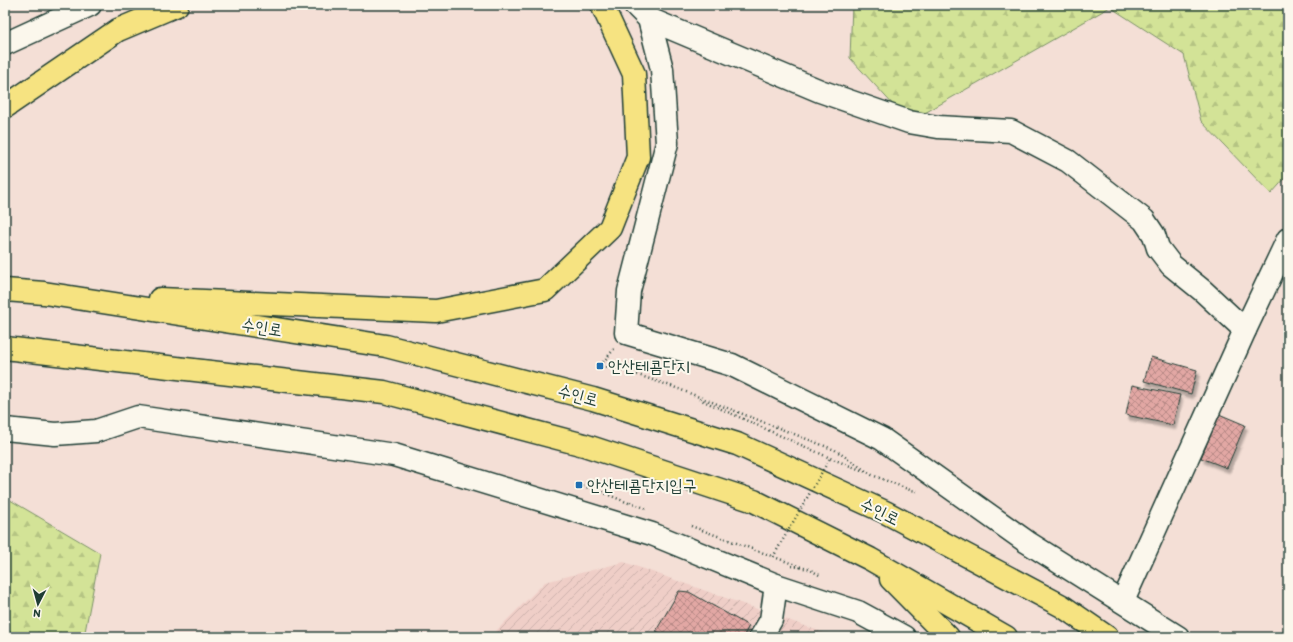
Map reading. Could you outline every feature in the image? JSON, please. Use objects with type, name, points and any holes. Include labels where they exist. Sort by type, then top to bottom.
[{"type":"highway","points":[[5,107],[118,30],[177,5]]},
{"type":"highway","points":[[44,294],[436,311],[545,290],[610,228],[638,157],[634,74],[602,5]]},
{"type":"highway","name":"수인로","points":[[5,290],[44,294],[386,346],[593,399],[737,444],[885,512],[1062,606],[1107,637]]},
{"type":"highway","points":[[5,348],[384,392],[584,445],[754,501],[870,559],[1006,637]]},
{"type":"highway","points":[[870,559],[948,637]]},
{"type":"street","points":[[5,44],[90,5]]},
{"type":"street","points":[[642,12],[820,91],[909,122],[938,127],[1011,131],[1025,138],[1068,161],[1144,220],[1154,235],[1158,248],[1171,265],[1203,291],[1245,330]]},
{"type":"street","points":[[642,12],[662,69],[667,143],[629,291],[626,333],[732,365],[882,439],[1027,542],[1178,637]]},
{"type":"street","points":[[1123,601],[1245,330],[1288,239]]},
{"type":"street","points":[[5,429],[55,434],[96,431],[138,417],[394,456],[652,534],[776,585],[858,612],[904,637]]},
{"type":"street","points":[[761,637],[771,620],[776,585]]},
{"type":"path","points":[[626,333],[600,366],[629,372],[671,386],[835,450],[872,475]]},
{"type":"path","points":[[671,386],[830,458],[910,490],[925,492]]},
{"type":"path","points":[[809,570],[774,557],[830,458]]},
{"type":"shaded area","points":[[624,562],[836,637],[490,637],[545,582]]},
{"type":"green space","points":[[852,5],[1288,5],[1288,175],[1271,194],[1201,121],[1184,55],[1110,7],[909,122],[850,58]]},
{"type":"green space","points":[[5,497],[100,553],[84,637],[5,637]]},
{"type":"building","points":[[1151,357],[1197,370],[1191,394],[1144,381]]},
{"type":"building","points":[[1132,385],[1180,395],[1173,425],[1126,415]]},
{"type":"building","points":[[1219,414],[1245,425],[1227,468],[1201,458]]},
{"type":"building","points":[[679,591],[689,592],[749,626],[743,637],[668,637],[656,631]]},
{"type":"place","name":"안산테콤단지","points":[[600,366]]},
{"type":"place","name":"안산테콤단지입구","points":[[579,485]]}]
